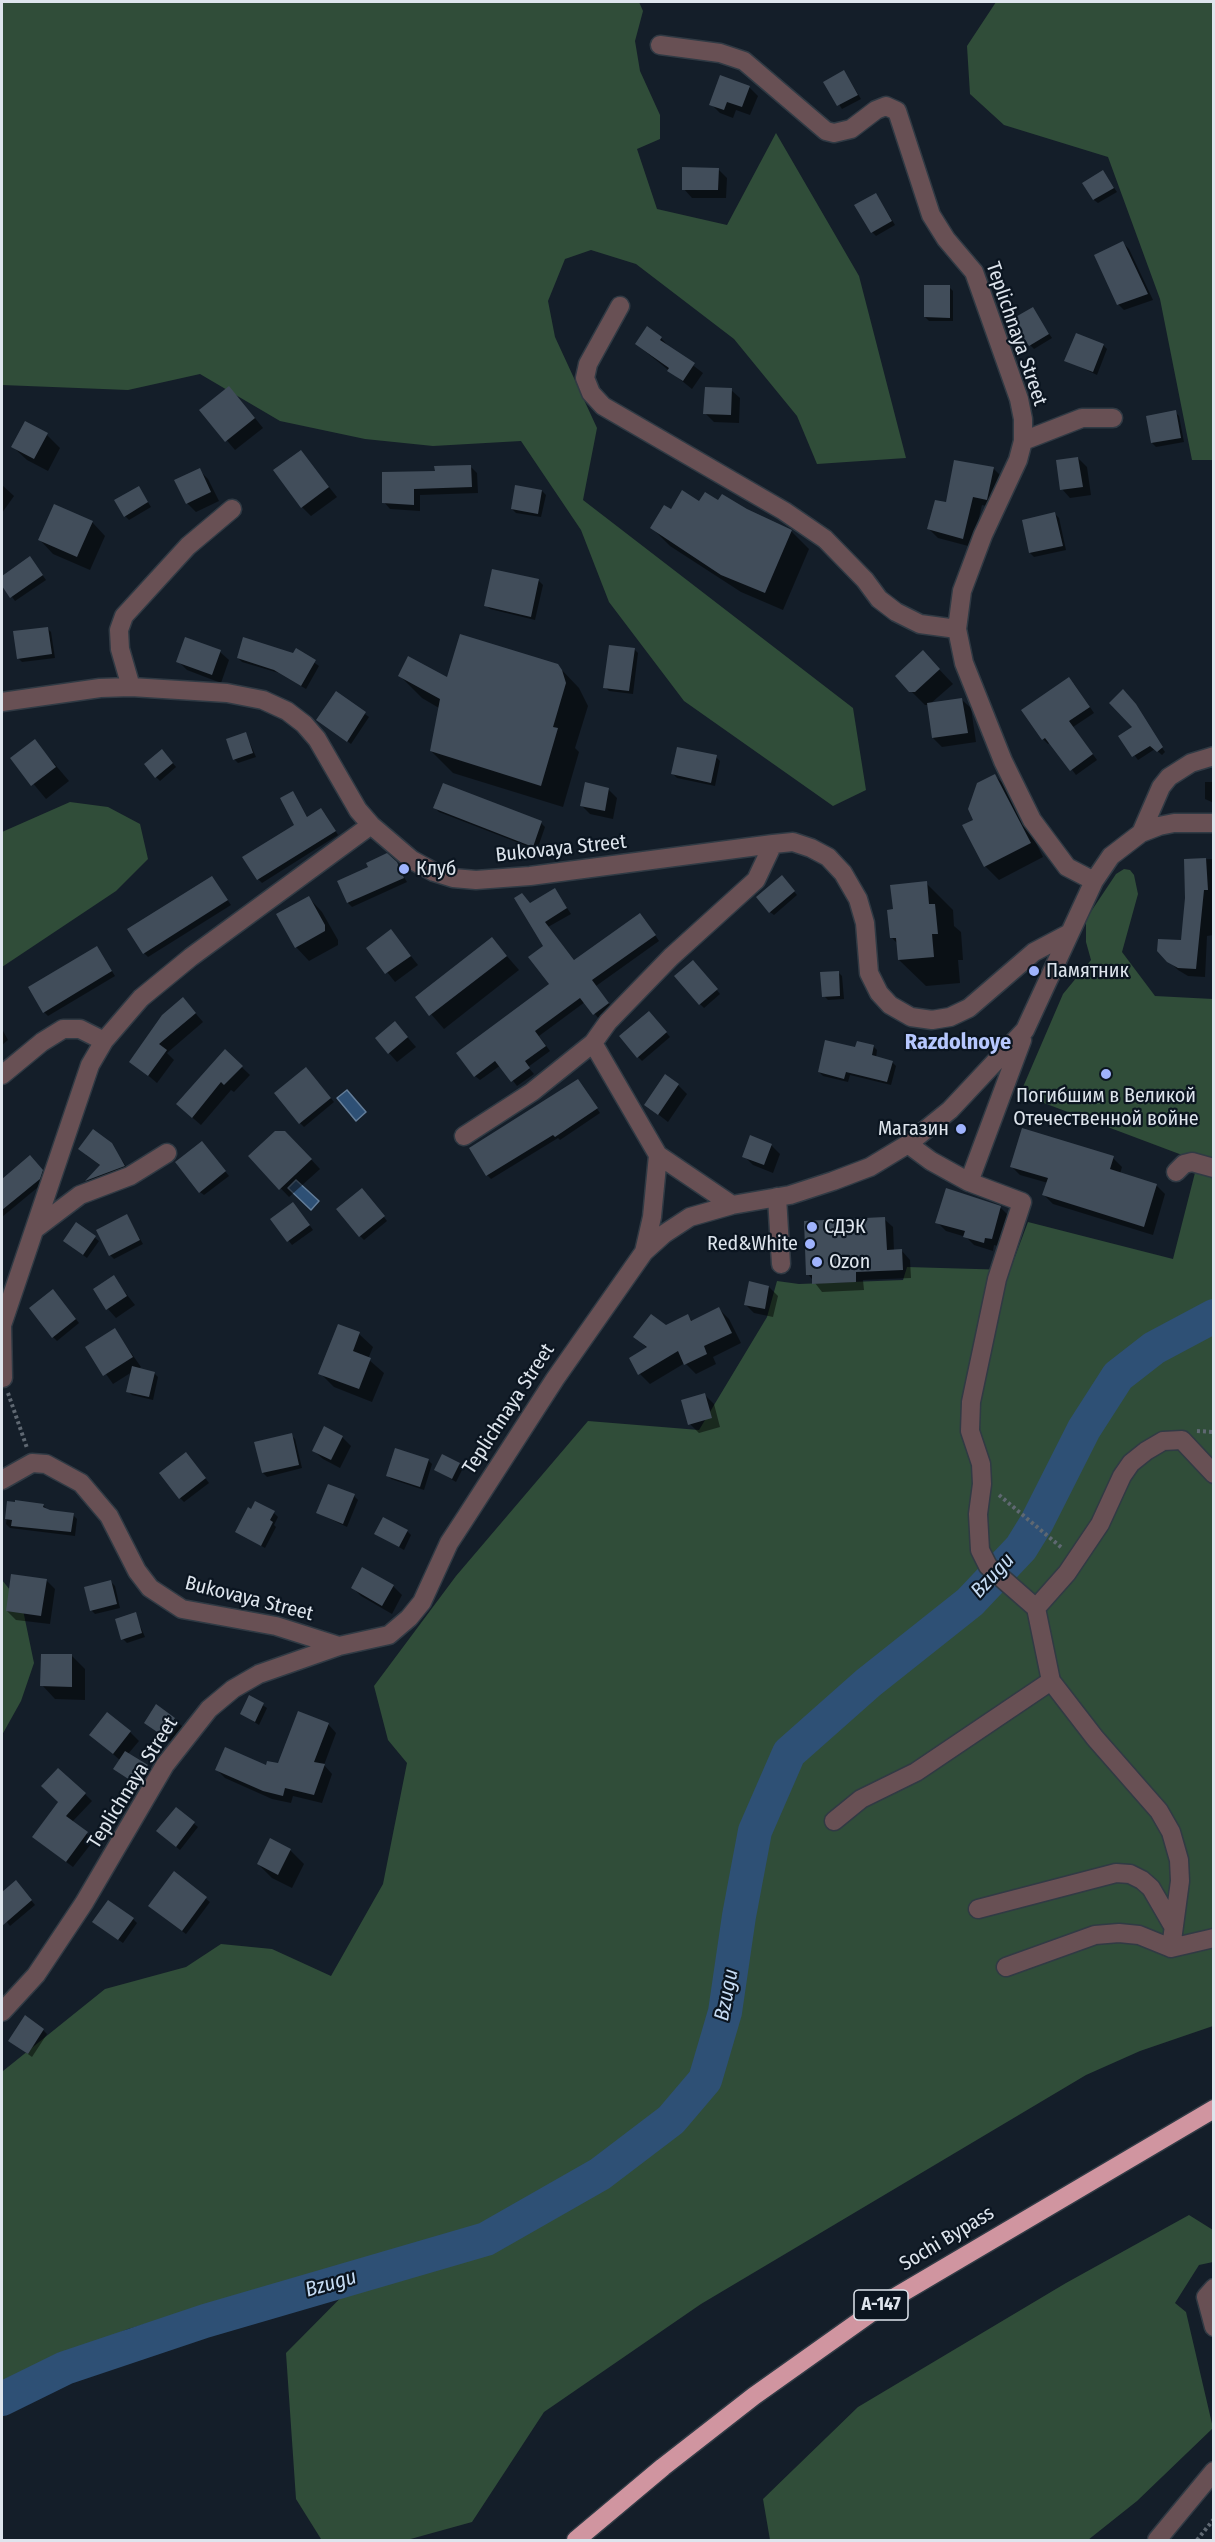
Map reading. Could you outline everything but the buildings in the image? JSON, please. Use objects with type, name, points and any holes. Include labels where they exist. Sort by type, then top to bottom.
[{"type":"highway","name":"Sochi Bypass","points":[[576,2541],[663,2467],[754,2396],[885,2303],[1214,2109]]},
{"type":"street","name":"Teplichnaya Street","points":[[660,45],[720,53],[744,61],[826,130],[834,133],[851,129],[876,110],[886,106],[897,111],[931,214],[946,239],[974,272],[1019,399],[1023,419],[1023,441],[1018,460],[982,535],[962,591],[957,629],[973,692],[1032,820],[1067,867],[1094,881]]},
{"type":"street","points":[[620,306],[588,364],[585,378],[591,393],[603,406],[783,511],[825,539],[865,580],[879,599],[896,612],[920,624],[957,629]]},
{"type":"street","points":[[1023,441],[1082,418],[1113,418]]},
{"type":"street","points":[[131,687],[120,649],[119,630],[124,616],[188,546],[232,509]]},
{"type":"street","name":"Bukovaya Street","points":[[2,702],[100,688],[131,687],[226,693],[263,700],[287,711],[304,724],[317,739],[358,810],[371,825],[412,860],[434,872],[453,878],[476,880],[662,860],[793,842],[811,848],[828,857],[843,873],[858,899],[865,923],[869,973],[879,993],[890,1005],[911,1017],[932,1020],[950,1017],[969,1008],[1034,952],[1068,934]]},
{"type":"street","points":[[1141,833],[1161,787],[1169,777],[1191,763],[1214,756]]},
{"type":"street","name":"Teplichnaya Street","points":[[2,2012],[36,1975],[96,1884],[165,1765],[209,1709],[233,1689],[259,1674],[339,1646],[389,1635],[409,1618],[422,1602],[449,1543],[555,1379],[644,1252],[664,1234],[690,1217],[732,1205],[777,1197],[870,1167],[908,1144],[950,1110],[1025,1030],[1094,881],[1111,856],[1141,833],[1174,823],[1214,823]]},
{"type":"street","points":[[3,1378],[2,1326],[90,1065],[104,1041],[141,998],[191,957],[371,825]]},
{"type":"street","points":[[464,1136],[532,1092],[592,1043],[608,1022],[671,957],[756,880],[772,844]]},
{"type":"street","points":[[2,1075],[42,1042],[63,1029],[80,1029],[104,1041]]},
{"type":"street","points":[[969,1182],[1025,1030]]},
{"type":"street","points":[[592,1043],[658,1155],[732,1205]]},
{"type":"street","points":[[908,1144],[931,1161],[969,1182],[1022,1202],[997,1279],[971,1402],[970,1431],[981,1464],[982,1484],[978,1514],[980,1550],[988,1566],[1036,1608],[1051,1681],[1095,1738],[1158,1811],[1171,1832],[1179,1860],[1180,1881],[1171,1948]]},
{"type":"street","points":[[35,1229],[80,1195],[130,1176],[167,1153]]},
{"type":"street","points":[[644,1252],[652,1217],[658,1155]]},
{"type":"street","points":[[1176,1172],[1184,1164],[1192,1162],[1214,1168]]},
{"type":"street","points":[[777,1197],[781,1264]]},
{"type":"street","points":[[1036,1608],[1077,1559],[1100,1524],[1122,1476],[1131,1463],[1146,1451],[1163,1441],[1182,1440],[1214,1474]]},
{"type":"street","points":[[2,1480],[32,1463]]},
{"type":"street","name":"Bukovaya Street","points":[[32,1463],[46,1464],[81,1483],[109,1516],[137,1571],[150,1588],[166,1601],[182,1609],[276,1626],[339,1646]]},
{"type":"street","points":[[834,1821],[861,1799],[916,1772],[1051,1681]]},
{"type":"street","points":[[978,1909],[1116,1873],[1130,1874],[1151,1888],[1173,1926]]},
{"type":"street","points":[[1006,1967],[1095,1935],[1119,1933],[1139,1935],[1171,1948],[1214,1938]]},
{"type":"street","points":[[1214,2288],[1206,2297],[1214,2327]]},
{"type":"street","points":[[1156,2541],[1214,2471]]},
{"type":"path","points":[[3,1378],[32,1463]]},
{"type":"path","points":[[982,1484],[1077,1559]]},
{"type":"path","points":[[1197,2541],[1214,2519]]},
{"type":"green space","points":[[2,2],[639,2],[643,11],[635,41],[640,71],[660,115],[660,139],[637,149],[657,209],[727,225],[776,133],[859,276],[906,458],[817,464],[797,416],[734,339],[636,264],[591,250],[565,259],[548,301],[555,337],[597,428],[583,500],[853,708],[866,790],[833,806],[684,701],[609,602],[581,530],[521,441],[433,446],[365,439],[280,421],[200,374],[128,390],[2,385]]},
{"type":"green space","points":[[996,2],[1213,2],[1213,460],[1192,460],[1160,299],[1108,157],[1004,125],[970,94],[967,46]]},
{"type":"green space","points":[[70,802],[108,807],[140,824],[148,859],[116,891],[2,967],[2,832]]},
{"type":"green space","points":[[1124,869],[1130,870],[1134,875],[1138,894],[1122,952],[1155,996],[1213,999],[1213,2026],[1140,2051],[1086,2075],[701,2304],[544,2412],[472,2522],[407,2540],[321,2539],[296,2499],[286,2353],[382,2256],[128,2329],[2,2382],[3,2071],[105,1989],[186,1967],[221,1944],[272,1949],[331,1976],[383,1884],[407,1763],[388,1740],[374,1686],[456,1576],[588,1421],[699,1430],[767,1317],[777,1281],[799,1284],[903,1280],[907,1267],[1010,1270],[1028,1222],[1173,1259],[1198,1161],[1020,1094],[1063,994],[1091,960],[1086,942],[1086,919],[1116,874]]},
{"type":"green space","points":[[2,1580],[22,1605],[34,1663],[21,1701],[2,1735]]},
{"type":"green space","points":[[1189,2215],[1213,2230],[1213,2262],[1199,2265],[1175,2303],[1186,2312],[1213,2428],[1137,2501],[1088,2540],[770,2540],[763,2499],[858,2407],[1066,2283]]},
{"type":"water","points":[[347,1090],[366,1112],[356,1121],[337,1098]]},
{"type":"water","points":[[296,1180],[319,1201],[311,1210],[288,1188]]},
{"type":"waterway","name":"Bzugu","points":[[2,2399],[65,2368],[205,2321],[486,2239],[600,2174],[671,2120],[705,2080],[725,2012],[739,1916],[755,1831],[789,1753],[868,1683],[970,1602],[1021,1548],[1037,1522],[1084,1429],[1118,1376],[1154,1348],[1214,1316]]},
{"type":"place","name":"Клуб","points":[[404,869]]},
{"type":"place","name":"Памятник","points":[[1034,971]]},
{"type":"place","name":"Погибшим в Великой Отечественной войне","points":[[1106,1074]]},
{"type":"place","name":"Магазин","points":[[961,1129]]},
{"type":"place","name":"СДЭК","points":[[812,1227]]},
{"type":"place","name":"Red&White","points":[[810,1244]]},
{"type":"place","name":"Ozon","points":[[817,1262]]},
{"type":"district","name":"Razdolnoye","points":[[958,1043]]}]
